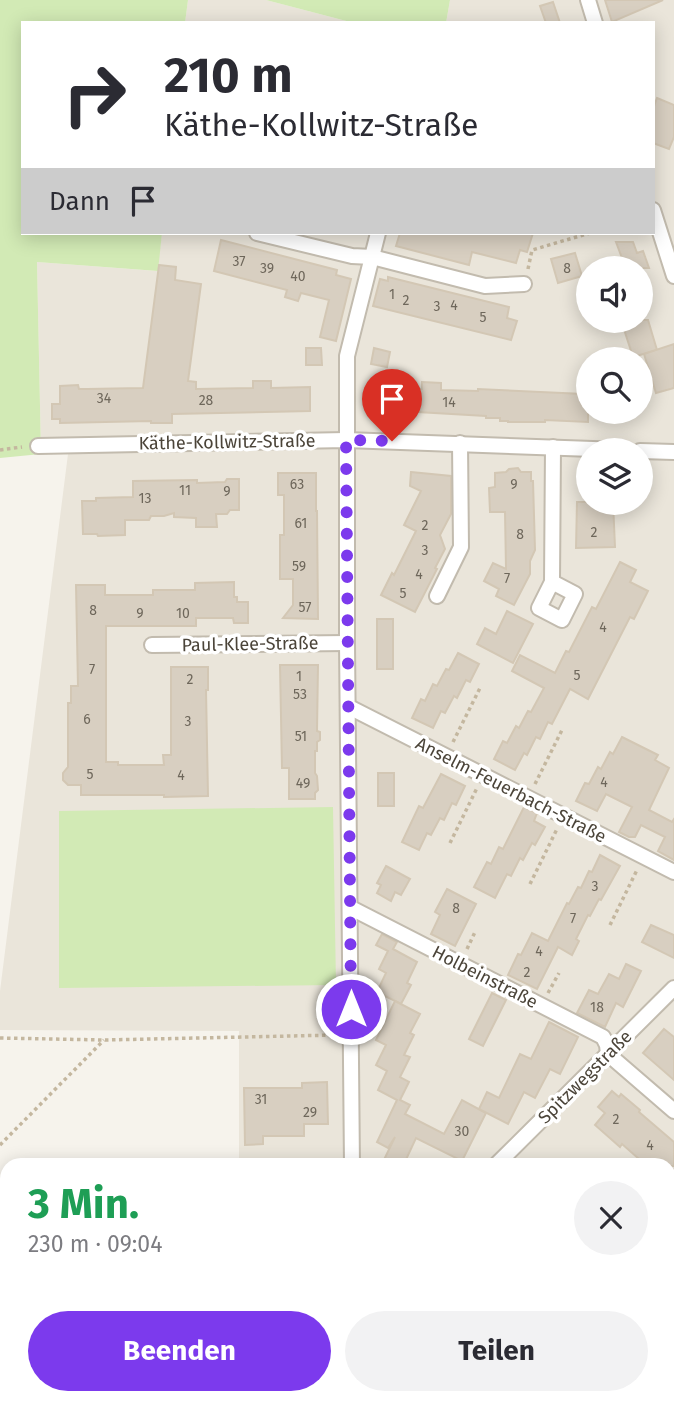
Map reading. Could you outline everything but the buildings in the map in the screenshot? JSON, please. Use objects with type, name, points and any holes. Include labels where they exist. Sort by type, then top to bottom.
[{"type":"street","points":[[588,0],[594,21]]},
{"type":"street","points":[[655,216],[674,276]]},
{"type":"street","points":[[265,235],[352,256],[372,257],[485,286],[524,284]]},
{"type":"street","points":[[352,1158],[347,356],[378,235]]},
{"type":"street","name":"Käthe-Kollwitz-Straße","points":[[38,446],[346,440],[576,448]]},
{"type":"street","points":[[437,596],[461,547],[460,443]]},
{"type":"street","points":[[552,582],[553,447]]},
{"type":"street","points":[[653,451],[674,452]]},
{"type":"street","name":"Paul-Klee-Straße","points":[[152,645],[347,643]]},
{"type":"street","name":"Anselm-Feuerbach-Straße","points":[[349,707],[674,872]]},
{"type":"street","name":"Holbeinstraße","points":[[351,908],[603,1037],[608,1054],[674,1111]]},
{"type":"street","name":"Spitzwegstraße","points":[[503,1158],[674,988]]},
{"type":"path","points":[[524,284],[532,250],[583,235]]},
{"type":"path","points":[[0,450],[38,446]]},
{"type":"path","points":[[446,757],[480,688]]},
{"type":"path","points":[[528,798],[562,730]]},
{"type":"path","points":[[450,843],[483,776]]},
{"type":"path","points":[[530,884],[563,816]]},
{"type":"path","points":[[610,925],[643,857]]},
{"type":"path","points":[[541,1006],[559,973]]},
{"type":"path","points":[[0,1038],[104,1040],[351,1035]]},
{"type":"path","points":[[0,1145],[104,1040]]},
{"type":"shaded area","points":[[188,0],[266,0],[346,21],[185,21]]},
{"type":"shaded area","points":[[450,0],[674,0],[674,1158],[239,1158],[239,1031],[0,1030],[0,991],[68,454],[41,454],[37,262],[157,271],[162,235],[655,235],[655,21],[446,21]]},
{"type":"green space","points":[[0,0],[188,0],[185,21],[21,21],[21,235],[162,235],[158,271],[37,262],[41,454],[0,458]]},
{"type":"green space","points":[[266,0],[450,0],[446,21],[346,21]]},
{"type":"green space","points":[[333,807],[336,985],[59,988],[59,811]]},
{"type":"route","points":[[351,1009],[346,440],[392,441]]}]
